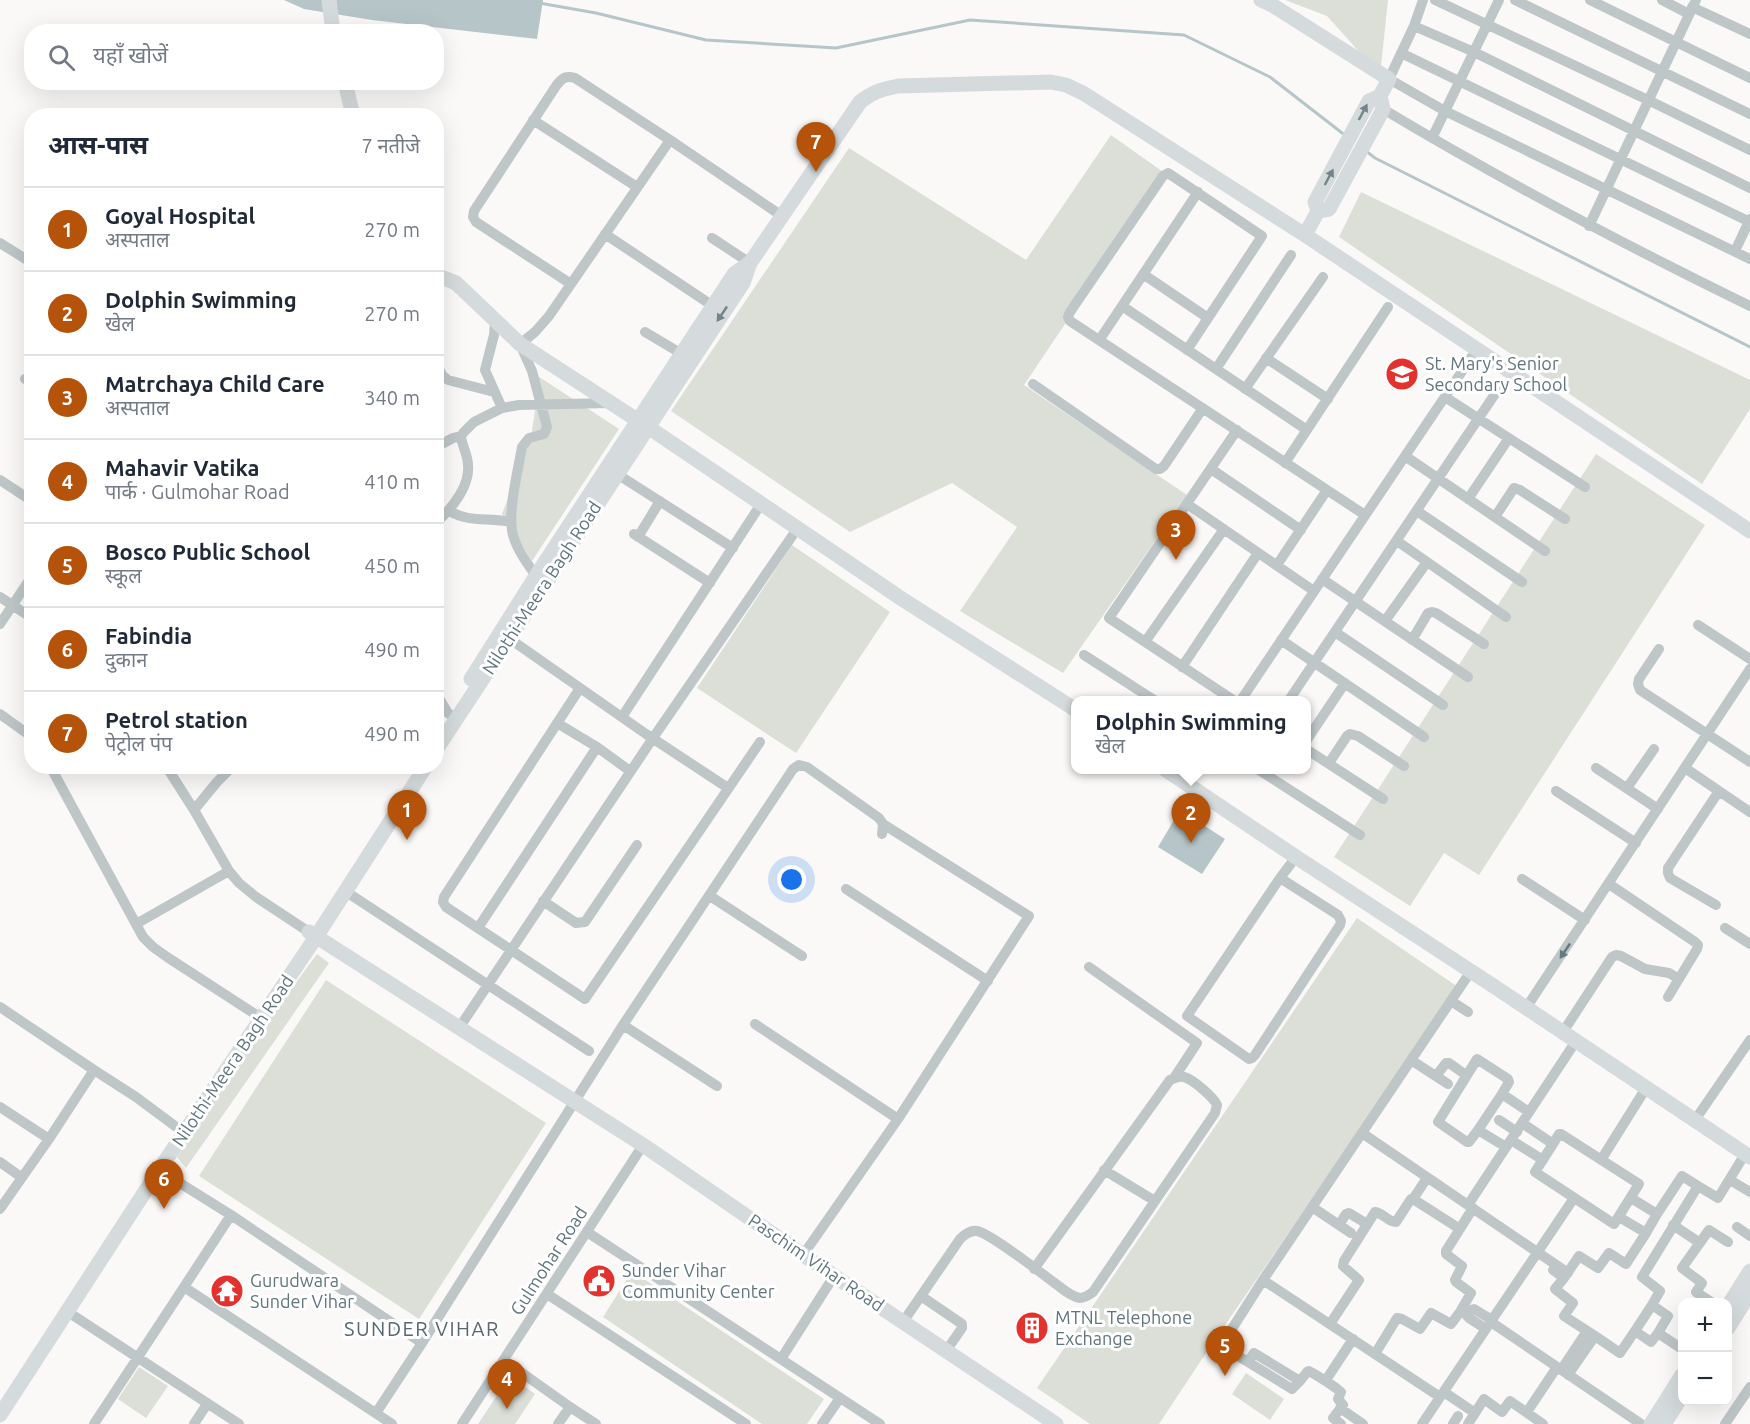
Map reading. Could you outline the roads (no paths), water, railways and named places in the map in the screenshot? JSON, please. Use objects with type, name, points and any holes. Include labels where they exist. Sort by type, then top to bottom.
[{"type":"street","points":[[329,0],[332,24]]},
{"type":"street","points":[[1261,0],[1445,111],[1750,259]]},
{"type":"street","points":[[1318,212],[1329,209],[1348,175],[1381,108],[1389,79],[1423,0]]},
{"type":"street","points":[[1435,0],[1750,150]]},
{"type":"street","points":[[1432,138],[1499,0]]},
{"type":"street","points":[[1515,0],[1750,114]]},
{"type":"street","points":[[1590,0],[1750,78]]},
{"type":"street","points":[[1662,0],[1692,7],[1750,34]]},
{"type":"street","points":[[1589,226],[1692,7]]},
{"type":"street","points":[[1413,26],[1474,51],[1750,188]]},
{"type":"street","points":[[1401,53],[1750,221],[1735,251]]},
{"type":"street","points":[[571,284],[476,222],[473,217],[474,211],[533,120],[562,78],[568,76],[575,78],[670,140],[782,216]]},
{"type":"street","points":[[643,424],[743,283],[750,263],[860,102],[868,95],[898,86],[1051,82],[1066,85],[1083,93],[1305,236],[1750,531]]},
{"type":"street","points":[[347,90],[351,108]]},
{"type":"street","points":[[1305,236],[1318,212],[1316,202],[1369,102],[1589,226],[1750,306]]},
{"type":"street","points":[[533,120],[637,187]]},
{"type":"street","points":[[520,344],[536,332],[549,316],[670,140]]},
{"type":"street","points":[[1187,350],[1262,236],[1168,173],[1163,176],[1070,312],[1068,317],[1070,321],[1365,515]]},
{"type":"street","points":[[1100,339],[1198,192]]},
{"type":"street","points":[[605,234],[713,306]]},
{"type":"street","points":[[712,238],[750,263]]},
{"type":"street","points":[[0,243],[24,258]]},
{"type":"street","points":[[1216,369],[1291,255]]},
{"type":"street","points":[[643,424],[682,354],[734,274],[750,263]]},
{"type":"street","points":[[1143,274],[1208,318]]},
{"type":"street","points":[[444,278],[456,283],[520,344],[902,599],[1071,707]]},
{"type":"street","points":[[1245,389],[1323,278]]},
{"type":"street","points":[[1122,306],[1307,430]]},
{"type":"street","points":[[1285,463],[1388,307]]},
{"type":"street","points":[[495,320],[494,335],[485,370],[502,408]]},
{"type":"street","points":[[645,332],[682,354]]},
{"type":"street","points":[[520,344],[532,371],[547,427],[544,434],[529,438],[522,447],[511,522],[522,555],[536,576]]},
{"type":"street","points":[[1244,696],[1477,349]]},
{"type":"street","points":[[1266,358],[1328,399]]},
{"type":"street","points":[[444,378],[494,392]]},
{"type":"street","points":[[1033,384],[1156,469],[1164,466],[1203,408]]},
{"type":"street","points":[[1292,696],[1497,391]]},
{"type":"street","points":[[1445,397],[1585,487]]},
{"type":"street","points":[[444,443],[461,436],[474,422],[502,408],[519,405],[610,403]]},
{"type":"street","name":"Nilothi-Meera Bagh Road","points":[[444,724],[510,639],[617,474],[643,424]]},
{"type":"street","name":"Nilothi-Meera Bagh Road","points":[[444,733],[536,576],[643,424]]},
{"type":"street","points":[[1227,696],[1109,618],[1237,430]]},
{"type":"street","points":[[444,516],[466,481],[469,467],[461,436]]},
{"type":"street","points":[[1468,499],[1509,438]]},
{"type":"street","points":[[1405,456],[1545,551]]},
{"type":"street","points":[[1211,469],[1300,530]]},
{"type":"street","points":[[617,474],[733,548]]},
{"type":"street","points":[[0,480],[24,496]]},
{"type":"street","points":[[1495,517],[1514,488],[1565,519]]},
{"type":"street","points":[[1277,565],[1327,490]]},
{"type":"street","points":[[660,501],[636,535],[710,583]]},
{"type":"street","points":[[622,717],[761,504]]},
{"type":"street","points":[[1187,504],[1314,591]]},
{"type":"street","points":[[449,511],[464,518],[499,519],[511,522]]},
{"type":"street","points":[[1417,511],[1522,582]]},
{"type":"street","points":[[459,1028],[630,771],[797,529]]},
{"type":"street","points":[[1145,642],[1224,529]]},
{"type":"street","points":[[1396,541],[1506,617]]},
{"type":"street","points":[[1182,667],[1258,553]]},
{"type":"street","points":[[1385,621],[1427,562]]},
{"type":"street","points":[[1322,579],[1468,677]]},
{"type":"street","points":[[0,624],[24,588]]},
{"type":"street","points":[[0,597],[24,613]]},
{"type":"street","points":[[1412,640],[1428,614],[1436,612],[1484,644]]},
{"type":"street","points":[[1698,625],[1750,659]]},
{"type":"street","points":[[1335,632],[1443,705]]},
{"type":"street","points":[[510,639],[729,788]]},
{"type":"street","points":[[1281,640],[1424,737]]},
{"type":"street","points":[[1659,649],[1639,679],[1640,690],[1750,762]]},
{"type":"street","points":[[1084,655],[1148,696]]},
{"type":"street","points":[[1526,1008],[1750,669]]},
{"type":"street","points":[[1311,734],[1345,683]]},
{"type":"street","points":[[580,688],[444,897],[443,902],[446,907],[585,999],[760,742]]},
{"type":"street","points":[[444,704],[452,716]]},
{"type":"street","points":[[0,714],[24,731]]},
{"type":"street","points":[[557,723],[597,747],[630,771]]},
{"type":"street","points":[[1329,763],[1350,734],[1358,736],[1404,766]]},
{"type":"street","points":[[478,928],[597,747]]},
{"type":"street","points":[[1627,788],[1654,749]]},
{"type":"street","points":[[1311,752],[1383,799]]},
{"type":"street","points":[[376,1413],[623,1025],[793,769],[799,765],[807,767],[879,818],[882,829],[1029,916],[898,1119],[803,1255]]},
{"type":"street","points":[[1596,768],[1658,809]]},
{"type":"street","points":[[1685,768],[1750,812]]},
{"type":"street","points":[[54,774],[143,937],[167,957],[258,1016]]},
{"type":"street","points":[[170,774],[229,871],[239,883],[256,897],[313,934]]},
{"type":"street","points":[[194,810],[225,774]]},
{"type":"street","name":"Nilothi-Meera Bagh Road","points":[[313,934],[409,774]]},
{"type":"street","name":"Nilothi-Meera Bagh Road","points":[[0,1415],[258,1016],[345,891],[421,774]]},
{"type":"street","points":[[1265,774],[1360,835]]},
{"type":"street","points":[[1190,776],[1296,857],[1748,1155],[1718,1198],[1682,1176],[1626,1264],[1609,1253],[1598,1268],[1579,1256],[1555,1289],[1573,1303],[1564,1316],[1620,1353],[1660,1291],[1642,1277],[1698,1186]]},
{"type":"street","points":[[1556,790],[1636,843]]},
{"type":"street","points":[[1716,905],[1670,878],[1668,868],[1719,791]]},
{"type":"street","points":[[543,901],[576,923],[585,922],[637,845]]},
{"type":"street","points":[[1280,878],[1338,915],[1341,921],[1255,1055],[1248,1059],[1187,1016],[1280,878],[1296,857]]},
{"type":"street","points":[[136,924],[229,871]]},
{"type":"street","points":[[1522,879],[1585,920]]},
{"type":"street","points":[[1609,884],[1698,945],[1698,949],[1668,997]]},
{"type":"street","points":[[846,889],[988,981]]},
{"type":"street","points":[[345,891],[589,1051]]},
{"type":"street","points":[[710,896],[802,956]]},
{"type":"street","points":[[1725,928],[1750,944]]},
{"type":"street","name":"Paschim Vihar Road","points":[[313,934],[644,1145],[834,1276],[1056,1424]]},
{"type":"street","points":[[1375,1354],[1397,1318],[1420,1329],[1431,1313],[1451,1324],[1465,1310],[1471,1295],[1470,1291],[1455,1281],[1462,1268],[1461,1264],[1446,1254],[1471,1207],[1529,1113],[1612,957],[1621,956],[1645,969],[1669,973],[1679,979]]},
{"type":"street","points":[[1034,1269],[1104,1170],[1174,1078],[1197,1043],[1089,967]]},
{"type":"street","points":[[1341,1424],[1333,1418],[1342,1405],[1338,1399],[1341,1392],[1326,1380],[1306,1371],[1300,1381],[1254,1353],[1248,1362],[1228,1350],[1223,1343],[1471,971]]},
{"type":"street","points":[[1451,1001],[1468,1012]]},
{"type":"street","points":[[0,1007],[179,1128]]},
{"type":"street","name":"Nilothi-Meera Bagh Road","points":[[0,1401],[179,1128],[258,1016]]},
{"type":"street","points":[[755,1024],[898,1119]]},
{"type":"street","points":[[623,1025],[717,1086]]},
{"type":"street","points":[[1695,1120],[1750,1040]]},
{"type":"street","points":[[1477,1059],[1509,1080],[1502,1095],[1469,1142],[1437,1122],[1466,1075],[1477,1059]]},
{"type":"street","points":[[1411,1060],[1448,1084]]},
{"type":"street","points":[[1436,1076],[1449,1063],[1466,1075]]},
{"type":"street","points":[[0,1209],[94,1070]]},
{"type":"street","points":[[903,1322],[960,1239],[967,1233],[975,1231],[985,1234],[1073,1296],[1087,1297],[1093,1292],[1217,1109],[1213,1098],[1189,1079],[1181,1076],[1174,1078]]},
{"type":"street","points":[[1601,1160],[1646,1088]]},
{"type":"street","points":[[1502,1095],[1529,1113]]},
{"type":"street","points":[[0,1107],[49,1138]]},
{"type":"street","points":[[1499,1120],[1543,1160]]},
{"type":"street","points":[[1479,1130],[1553,1144]]},
{"type":"street","points":[[1362,1133],[1566,1275]]},
{"type":"street","points":[[1561,1134],[1639,1184],[1614,1224],[1535,1172],[1553,1144],[1561,1134]]},
{"type":"street","name":"Gulmohar Road","points":[[462,1424],[644,1145]]},
{"type":"street","points":[[0,1162],[21,1177]]},
{"type":"street","points":[[159,1170],[231,1215],[422,1343]]},
{"type":"street","points":[[1104,1170],[1155,1201]]},
{"type":"street","points":[[1330,1324],[1358,1282],[1358,1278],[1343,1266],[1343,1263],[1367,1224],[1375,1212],[1396,1222],[1427,1178]]},
{"type":"street","points":[[1730,1180],[1750,1192]]},
{"type":"street","points":[[1428,1422],[1442,1394],[1574,1198]]},
{"type":"street","points":[[1631,1198],[1657,1214]]},
{"type":"street","points":[[1413,1199],[1460,1229]]},
{"type":"street","points":[[1312,1207],[1351,1233]]},
{"type":"street","points":[[1339,1225],[1349,1213],[1367,1224]]},
{"type":"street","points":[[94,1424],[231,1215]]},
{"type":"street","points":[[1619,1217],[1646,1233]]},
{"type":"street","points":[[1673,1226],[1700,1243]]},
{"type":"street","points":[[1737,1227],[1750,1236]]},
{"type":"street","points":[[1705,1298],[1696,1292],[1702,1283],[1682,1268],[1709,1230],[1728,1242]]},
{"type":"street","points":[[587,1232],[880,1424]]},
{"type":"street","points":[[1732,1300],[1750,1271]]},
{"type":"street","points":[[781,1359],[834,1276]]},
{"type":"street","points":[[1263,1280],[1375,1354],[1475,1413]]},
{"type":"street","points":[[184,1287],[392,1424]]},
{"type":"street","points":[[1732,1322],[1750,1293]]},
{"type":"street","points":[[546,1294],[746,1424]]},
{"type":"street","points":[[921,1296],[962,1324],[962,1328],[946,1351]]},
{"type":"street","points":[[1635,1331],[1651,1342],[1658,1333],[1668,1316],[1652,1305]]},
{"type":"street","points":[[1465,1310],[1474,1309],[1490,1324],[1641,1424]]},
{"type":"street","points":[[68,1312],[239,1424]]},
{"type":"street","points":[[1658,1333],[1678,1346]]},
{"type":"street","points":[[1527,1412],[1591,1334]]},
{"type":"street","points":[[1326,1380],[1353,1339]]},
{"type":"street","points":[[504,1360],[596,1424]]},
{"type":"street","points":[[1651,1424],[1678,1383]]},
{"type":"street","points":[[1725,1424],[1750,1387]]},
{"type":"street","points":[[822,1424],[840,1398]]},
{"type":"street","points":[[1468,1424],[1484,1400],[1502,1412],[1510,1401],[1543,1424]]},
{"type":"street","points":[[1664,1424],[1678,1403]]},
{"type":"street","points":[[194,1424],[207,1404]]},
{"type":"street","points":[[558,1424],[570,1407]]},
{"type":"street","points":[[1340,1408],[1363,1424]]},
{"type":"waterway","points":[[539,3],[596,13],[706,40],[836,48],[970,20],[1184,35],[1270,77],[1346,136]]},
{"type":"waterway","points":[[1366,151],[1375,158],[1750,347]]},
{"type":"place","name":"Petrol station","points":[[816,172]]},
{"type":"place","name":"St. Mary's Senior Secondary School","points":[[1402,374]]},
{"type":"place","name":"Matrchaya Child Care","points":[[1176,560]]},
{"type":"place","name":"Goyal Hospital","points":[[407,840]]},
{"type":"place","name":"Dolphin Swimming","points":[[1191,843]]},
{"type":"place","name":"Fabindia","points":[[164,1209]]},
{"type":"place","name":"Sunder Vihar Community Center","points":[[599,1281]]},
{"type":"place","name":"Gurudwara Sunder Vihar","points":[[227,1291]]},
{"type":"place","name":"MTNL Telephone Exchange","points":[[1032,1328]]},
{"type":"place","name":"Bosco Public School","points":[[1225,1376]]},
{"type":"place","name":"Mahavir Vatika","points":[[507,1409]]},
{"type":"district","name":"SUNDER VIHAR","points":[[422,1329]]}]
